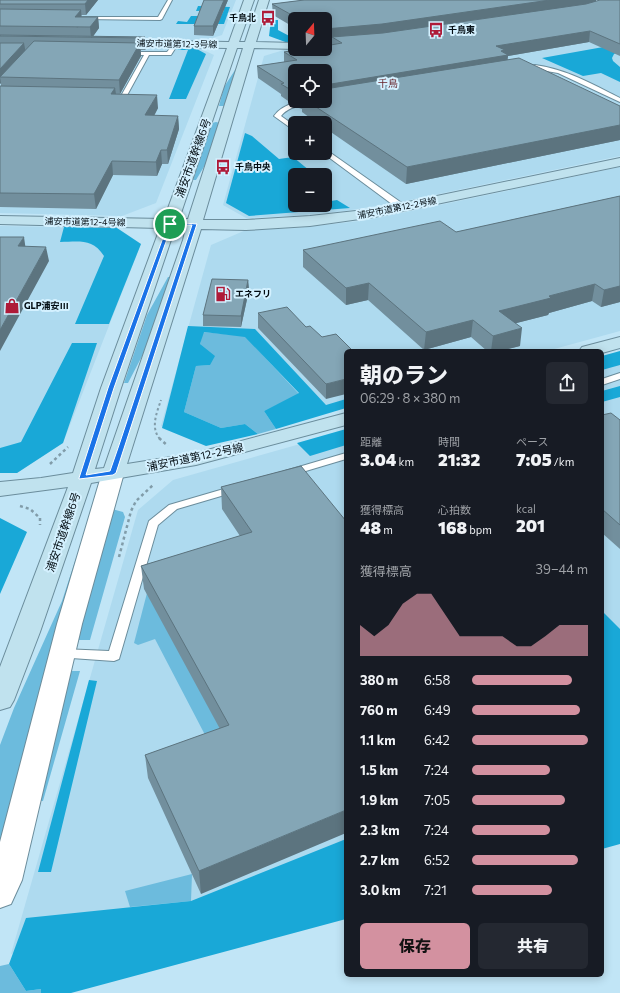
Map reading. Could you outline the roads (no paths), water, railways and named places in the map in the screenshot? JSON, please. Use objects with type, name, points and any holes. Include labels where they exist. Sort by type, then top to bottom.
[{"type":"street","name":"浦安市道幹線6号","points":[[0,700],[27,632],[71,512],[111,388],[249,0]]},
{"type":"street","name":"浦安市道幹線6号","points":[[195,224],[199,205],[213,166],[264,0]]},
{"type":"street","points":[[332,44],[370,41]]},
{"type":"street","name":"浦安市道第12-3号線","points":[[104,43],[288,46]]},
{"type":"street","name":"浦安市道第12-2号線","points":[[170,224],[246,225],[354,217],[620,162]]},
{"type":"street","name":"浦安市道第12-4号線","points":[[0,220],[170,224]]},
{"type":"street","points":[[0,894],[6,880],[62,654],[102,507],[195,224]]},
{"type":"street","points":[[595,349],[620,342]]},
{"type":"street","name":"浦安市道第12-2号線","points":[[0,489],[82,478],[196,459],[344,419]]},
{"type":"lane","points":[[76,18],[160,19],[170,0]]},
{"type":"lane","points":[[118,53],[169,54],[175,44]]},
{"type":"lane","points":[[108,97],[123,98],[148,53]]},
{"type":"lane","points":[[514,69],[530,66],[555,70],[620,100]]},
{"type":"lane","points":[[288,107],[277,116],[288,124]]},
{"type":"lane","points":[[332,156],[403,208]]},
{"type":"lane","points":[[604,381],[620,376]]},
{"type":"lane","points":[[278,476],[344,457]]},
{"type":"lane","points":[[62,654],[114,656],[153,524],[173,506],[248,485]]},
{"type":"place","name":"千鳥北","points":[[268,18]]},
{"type":"place","name":"千鳥東","points":[[436,30]]},
{"type":"place","name":"千鳥中央","points":[[223,167]]},
{"type":"place","name":"エネフリ","points":[[223,294]]},
{"type":"place","name":"GLP浦安Ⅲ","points":[[12,306]]},
{"type":"district","name":"千鳥","points":[[388,83]]}]
